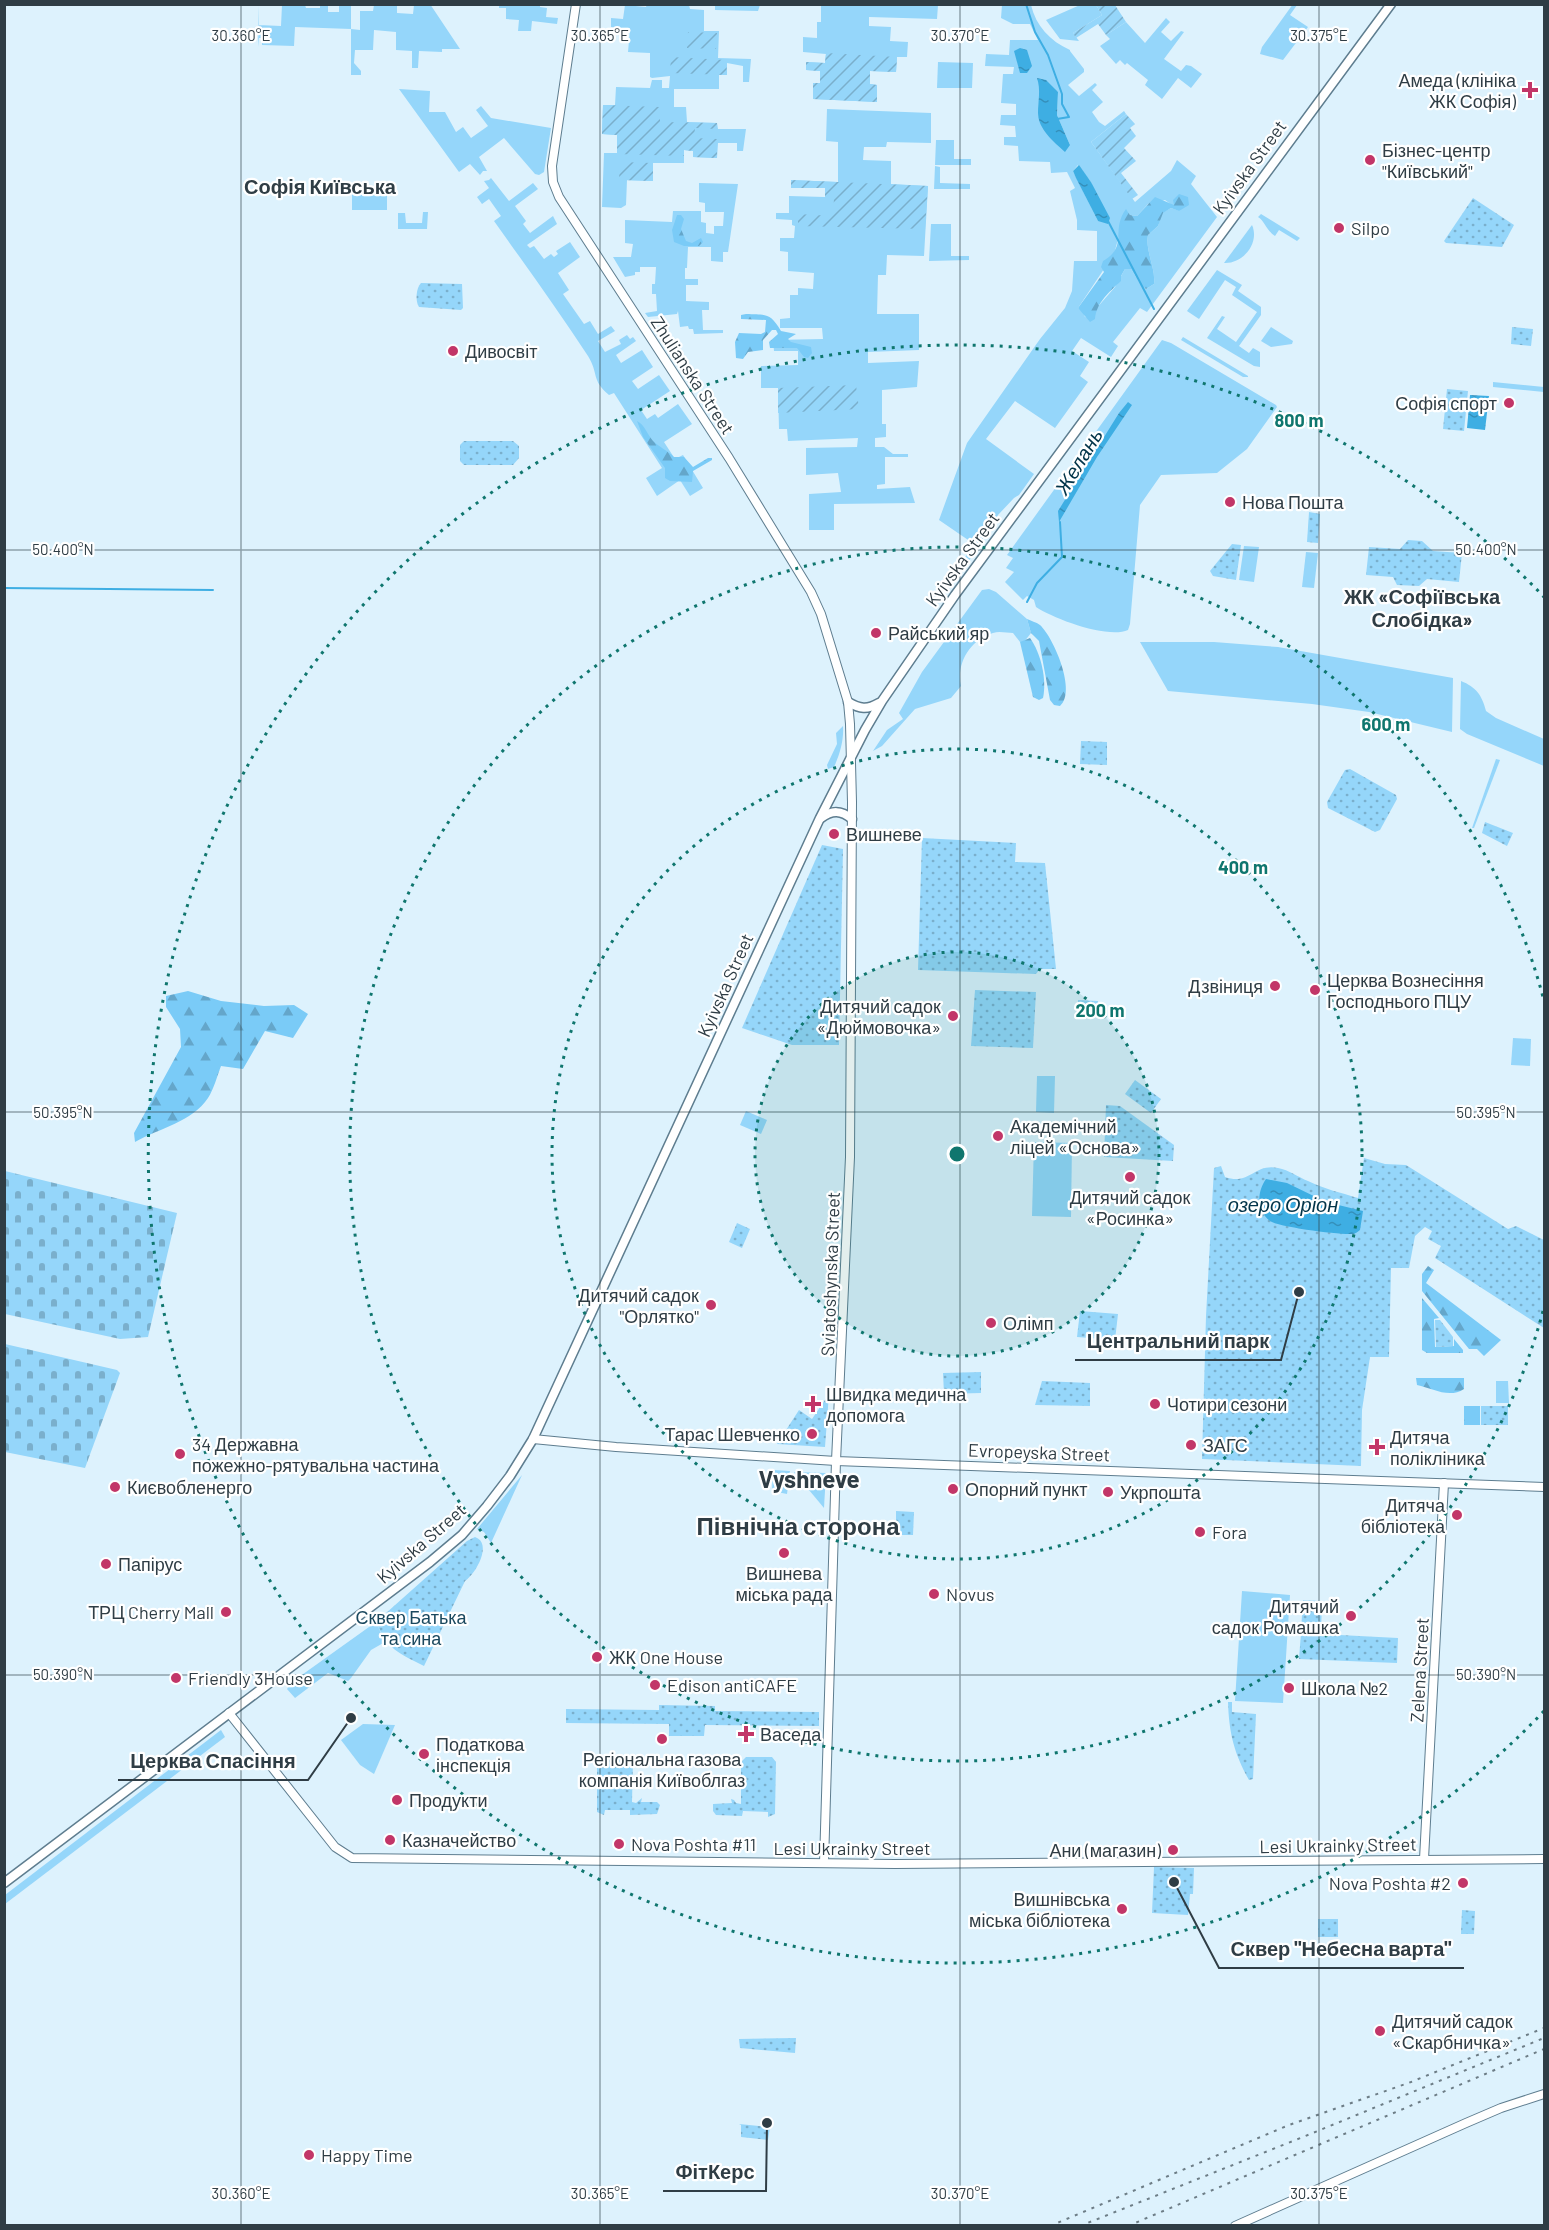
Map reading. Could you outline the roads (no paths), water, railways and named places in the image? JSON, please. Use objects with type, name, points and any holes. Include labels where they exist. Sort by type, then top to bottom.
[{"type":"main road","name":"Kyivska Street","points":[[4,1883],[390,1593],[462,1535],[510,1476],[533,1439],[820,818],[850,757],[882,701],[954,595],[1391,4]]},
{"type":"main road","points":[[848,702],[862,708],[872,707],[882,701]]},
{"type":"main road","points":[[820,818],[833,812],[839,812],[852,819]]},
{"type":"street","name":"Zhulianska Street","points":[[576,4],[552,166],[556,189],[735,468],[811,592],[821,614],[848,702],[850,757]]},
{"type":"street","name":"Sviatoshynska Street","points":[[824,1863],[836,1461],[850,1146],[852,819],[850,757]]},
{"type":"street","name":"Evropeyska Street","points":[[533,1439],[616,1447],[836,1461],[1545,1487]]},
{"type":"street","name":"Zelena Street","points":[[1424,1859],[1444,1483]]},
{"type":"street","name":"Lesi Ukrainky Street","points":[[230,1713],[334,1848],[352,1858],[824,1863],[1545,1859]]},
{"type":"street","points":[[1235,2226],[1501,2108],[1545,2094]]},
{"type":"water","points":[[1020,48],[1027,50],[1032,66],[1027,73],[1020,73],[1014,51]]},
{"type":"water","points":[[1037,78],[1046,80],[1058,92],[1057,115],[1070,145],[1065,152],[1047,135],[1039,119]]},
{"type":"water","points":[[1079,165],[1110,218],[1108,224],[1098,221],[1076,178],[1073,171]]},
{"type":"water","points":[[1470,395],[1489,396],[1485,430],[1467,428]]},
{"type":"water","points":[[1128,402],[1132,405],[1097,457],[1059,522],[1058,511]]},
{"type":"water","name":"озеро Оріон","points":[[1266,1179],[1287,1183],[1326,1202],[1363,1211],[1360,1230],[1352,1234],[1335,1233],[1296,1228],[1270,1221],[1262,1212],[1259,1201]]},
{"type":"waterway","name":"Желань","points":[[1026,4],[1035,32],[1048,55],[1062,94],[1062,104],[1069,117],[1057,119]]},
{"type":"waterway","name":"Желань","points":[[1108,221],[1154,309]]},
{"type":"waterway","name":"Желань","points":[[1027,602],[1037,583],[1062,557],[1060,522]]},
{"type":"waterway","points":[[4,588],[213,590]]},
{"type":"railway","points":[[1050,2226],[1289,2125],[1411,2082],[1544,2028]]},
{"type":"railway","points":[[1080,2226],[1544,2038]]},
{"type":"railway","points":[[1128,2226],[1544,2049]]},
{"type":"place","name":"Амеда (клініка ЖК Софія)","points":[[1530,90]]},
{"type":"place","name":"Бізнес-центр \"Київський\"","points":[[1370,160]]},
{"type":"place","name":"Silpo","points":[[1339,228]]},
{"type":"place","name":"Дивосвіт","points":[[453,351]]},
{"type":"place","name":"Софія спорт","points":[[1509,403]]},
{"type":"place","name":"Нова Пошта","points":[[1230,502]]},
{"type":"place","name":"Райський яр","points":[[876,633]]},
{"type":"place","name":"Вишневе","points":[[834,834]]},
{"type":"place","name":"Дзвіниця","points":[[1275,986]]},
{"type":"place","name":"Церква Вознесіння Господнього ПЦУ","points":[[1315,990]]},
{"type":"place","name":"Дитячий садок «Дюймовочка»","points":[[953,1016]]},
{"type":"place","name":"Академічний ліцей «Основа»","points":[[998,1136]]},
{"type":"place","name":"Дитячий садок «Росинка»","points":[[1130,1177]]},
{"type":"place","name":"Центральний парк","points":[[1299,1292]]},
{"type":"place","name":"Дитячий садок \"Орлятко\"","points":[[711,1305]]},
{"type":"place","name":"Олімп","points":[[991,1323]]},
{"type":"place","name":"Швидка медична допомога","points":[[813,1404]]},
{"type":"place","name":"Чотири сезони","points":[[1155,1404]]},
{"type":"place","name":"Тарас Шевченко","points":[[812,1434]]},
{"type":"place","name":"ЗАГС","points":[[1191,1445]]},
{"type":"place","name":"Дитяча полікліника","points":[[1377,1447]]},
{"type":"place","name":"34 Державна пожежно-рятувальна частина","points":[[180,1454]]},
{"type":"place","name":"Києвобленерго","points":[[115,1487]]},
{"type":"place","name":"Опорний пункт","points":[[953,1489]]},
{"type":"place","name":"Укрпошта","points":[[1108,1492]]},
{"type":"place","name":"Дитяча бібліотека","points":[[1457,1515]]},
{"type":"place","name":"Fora","points":[[1200,1532]]},
{"type":"place","name":"Вишнева міська рада","points":[[784,1553]]},
{"type":"place","name":"Папірус","points":[[106,1564]]},
{"type":"place","name":"Novus","points":[[934,1594]]},
{"type":"place","name":"ТРЦ Cherry Mall","points":[[226,1612]]},
{"type":"place","name":"Дитячий садок Ромашка","points":[[1351,1616]]},
{"type":"place","name":"ЖК One House","points":[[597,1657]]},
{"type":"place","name":"Friendly 3House","points":[[176,1678]]},
{"type":"place","name":"Edison antiCAFE","points":[[655,1685]]},
{"type":"place","name":"Школа №2","points":[[1289,1688]]},
{"type":"place","name":"Церква Спасіння","points":[[351,1718]]},
{"type":"place","name":"Васеда","points":[[746,1734]]},
{"type":"place","name":"Регіональна газова компанія Київоблгаз","points":[[662,1739]]},
{"type":"place","name":"Податкова інспекція","points":[[424,1754]]},
{"type":"place","name":"Продукти","points":[[397,1800]]},
{"type":"place","name":"Казначейство","points":[[390,1840]]},
{"type":"place","name":"Nova Poshta #11","points":[[619,1844]]},
{"type":"place","name":"Ани (магазин)","points":[[1173,1850]]},
{"type":"place","name":"Сквер \"Небесна варта\"","points":[[1174,1882]]},
{"type":"place","name":"Nova Poshta #2","points":[[1463,1883]]},
{"type":"place","name":"Вишнівська міська бібліотека","points":[[1122,1909]]},
{"type":"place","name":"Дитячий садок «Скарбничка»","points":[[1380,2031]]},
{"type":"place","name":"ФітКерс","points":[[767,2123]]},
{"type":"place","name":"Happy Time","points":[[309,2155]]},
{"type":"district","name":"Софія Київська","points":[[320,186]]},
{"type":"district","name":"ЖК «Софіївська Слобідка»","points":[[1422,608]]},
{"type":"district","name":"Vyshneve","points":[[809,1478]]},
{"type":"district","name":"Північна сторона","points":[[798,1525]]},
{"type":"park label","name":"Сквер Батька та сина","points":[[411,1627]]}]
